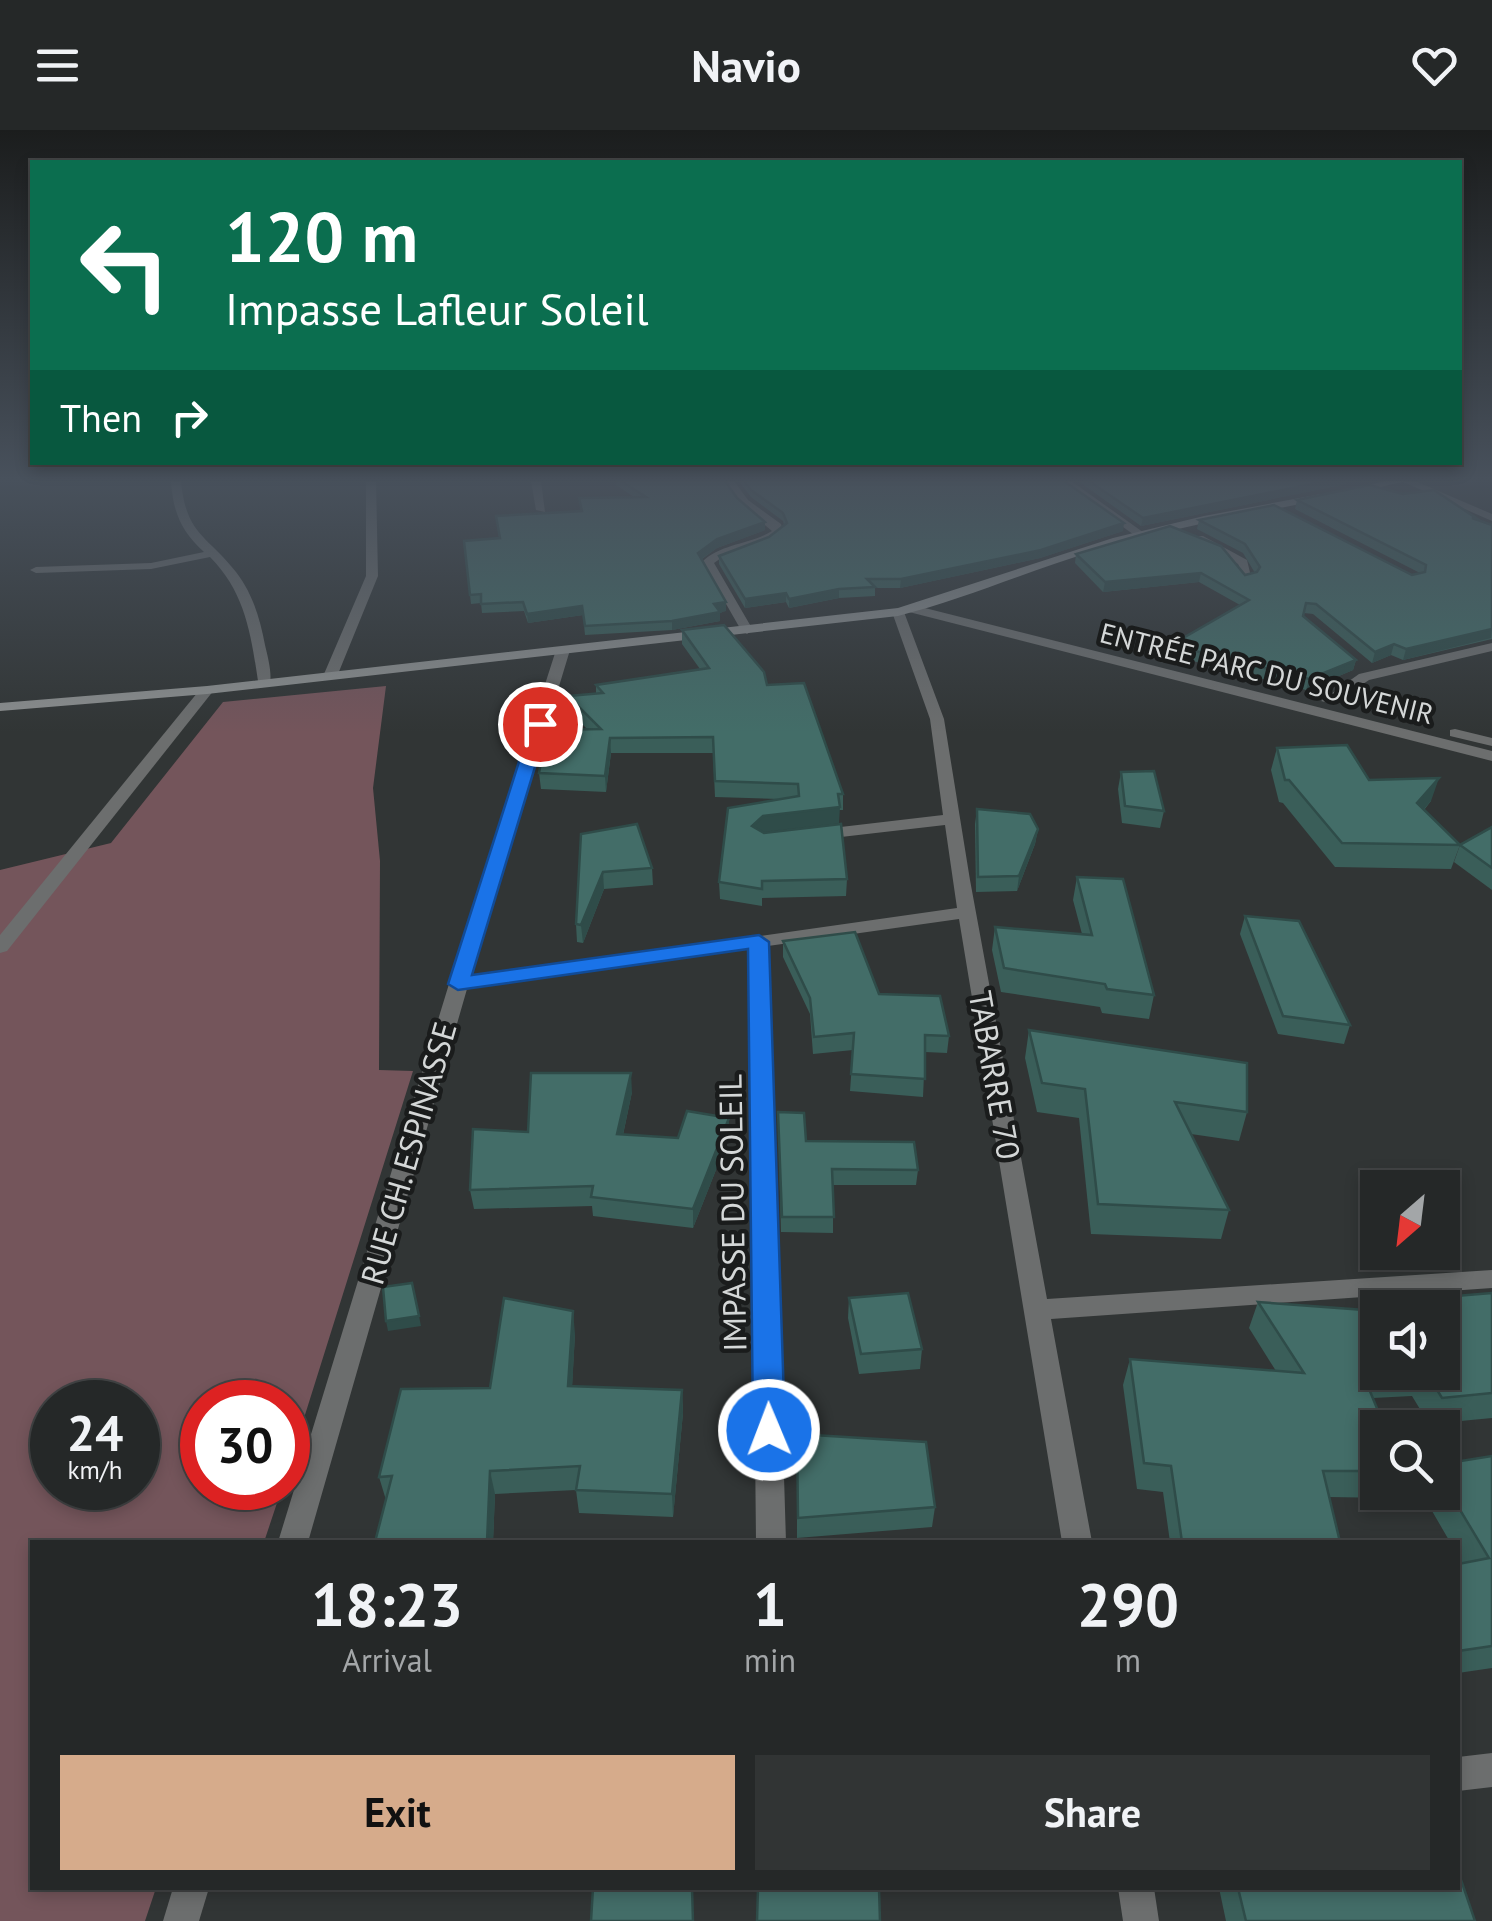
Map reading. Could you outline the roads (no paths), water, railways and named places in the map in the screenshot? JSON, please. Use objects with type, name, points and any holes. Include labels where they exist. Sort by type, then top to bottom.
[{"type":"main road","points":[[0,707],[206,690],[906,611],[983,590],[1048,565]]},
{"type":"street","points":[[36,570],[158,565]]},
{"type":"street","points":[[221,565],[234,578],[254,622],[265,681]]},
{"type":"street","points":[[331,674],[372,576],[372,565]]},
{"type":"street","points":[[709,565],[747,630]]},
{"type":"street","points":[[1243,565],[1248,578]]},
{"type":"street","name":"ENTRÉE PARC DU SOUVENIR","points":[[938,602],[1492,742]]},
{"type":"street","name":"ENTRÉE PARC DU SOUVENIR","points":[[906,611],[1492,756]]},
{"type":"street","name":"TABARRE 70","points":[[906,611],[937,719],[966,912],[1077,1540]]},
{"type":"street","points":[[1328,700],[1372,675],[1492,647]]},
{"type":"street","name":"RUE CH. ESPINASSE","points":[[294,1540],[458,984],[562,650]]},
{"type":"street","points":[[1360,664],[1372,675]]},
{"type":"street","points":[[0,947],[206,690]]},
{"type":"street","points":[[798,837],[952,819]]},
{"type":"street","points":[[458,984],[966,912]]},
{"type":"street","name":"IMPASSE DU SOLEIL","points":[[759,942],[771,1540]]},
{"type":"street","points":[[1036,1310],[1492,1279]]},
{"type":"street","points":[[1460,1774],[1492,1770]]},
{"type":"street","points":[[181,1921],[190,1890]]},
{"type":"street","points":[[1136,1890],[1141,1921]]}]
